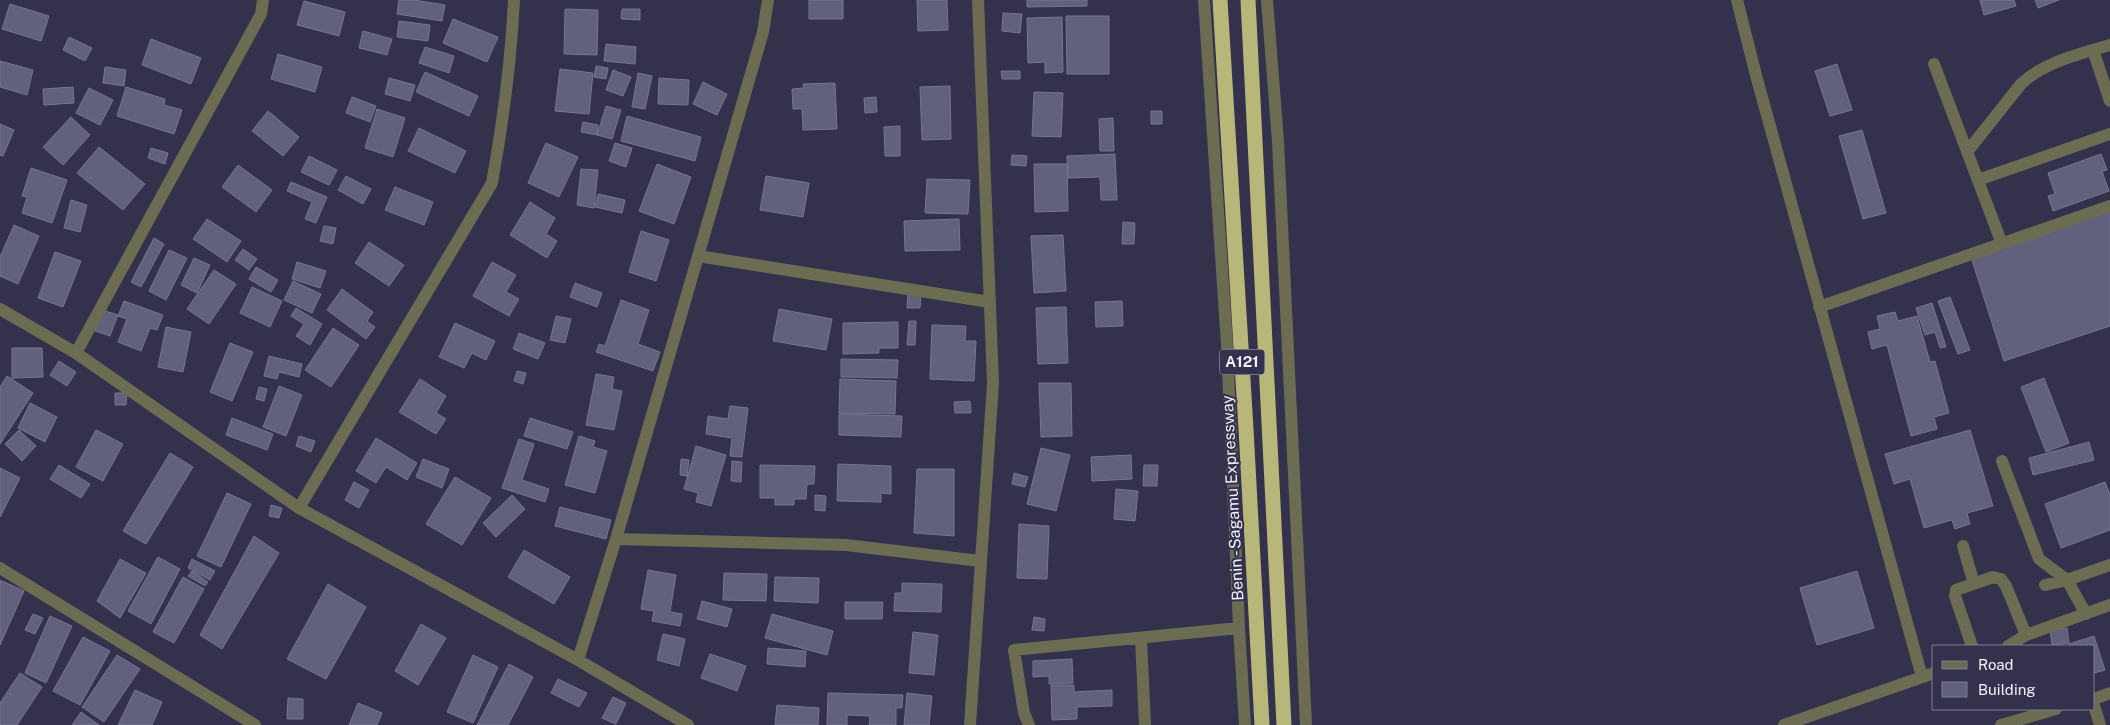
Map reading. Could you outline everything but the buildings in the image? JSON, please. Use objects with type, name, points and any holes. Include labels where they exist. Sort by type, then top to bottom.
[{"type":"highway","name":"Benin - Sagamu Expressway","points":[[1220,0],[1262,725]]},
{"type":"highway","name":"A121","points":[[1248,0],[1284,725]]},
{"type":"street","points":[[76,353],[260,14],[263,0]]},
{"type":"street","points":[[299,508],[492,183],[511,63],[514,0]]},
{"type":"street","points":[[578,660],[616,538],[763,32],[768,0]]},
{"type":"street","points":[[970,725],[993,384],[978,0]]},
{"type":"street","points":[[1204,0],[1227,345],[1245,725]]},
{"type":"street","points":[[1267,0],[1278,142],[1306,725]]},
{"type":"street","points":[[1737,0],[1820,307],[1928,675],[1809,721],[1784,725]]},
{"type":"street","points":[[1967,152],[2021,84],[2029,77],[2041,69],[2110,45]]},
{"type":"street","points":[[2093,50],[2110,101]]},
{"type":"street","points":[[1934,64],[2002,244]]},
{"type":"street","points":[[1978,180],[2110,134]]},
{"type":"street","points":[[1820,307],[2110,206]]},
{"type":"street","points":[[698,256],[990,302]]},
{"type":"street","points":[[0,310],[76,353],[299,508],[578,660],[688,725]]},
{"type":"street","points":[[2002,461],[2039,559],[2067,580],[2086,614]]},
{"type":"street","points":[[616,538],[846,545],[980,562]]},
{"type":"street","points":[[1963,546],[1974,584]]},
{"type":"street","points":[[2045,585],[2067,580],[2110,565]]},
{"type":"street","points":[[0,568],[255,725]]},
{"type":"street","points":[[1972,645],[1955,596],[1956,590],[1993,577],[2001,579],[2006,586],[2026,635]]},
{"type":"street","points":[[2010,645],[2026,635],[2110,605]]},
{"type":"street","points":[[1030,725],[1024,713],[1014,650],[1239,628]]},
{"type":"street","points":[[1141,639],[1145,725]]},
{"type":"street","points":[[2095,699],[2110,693]]},
{"type":"street","points":[[2095,708],[2100,725]]},
{"type":"street","points":[[2001,725],[2026,712],[2046,710]]}]
